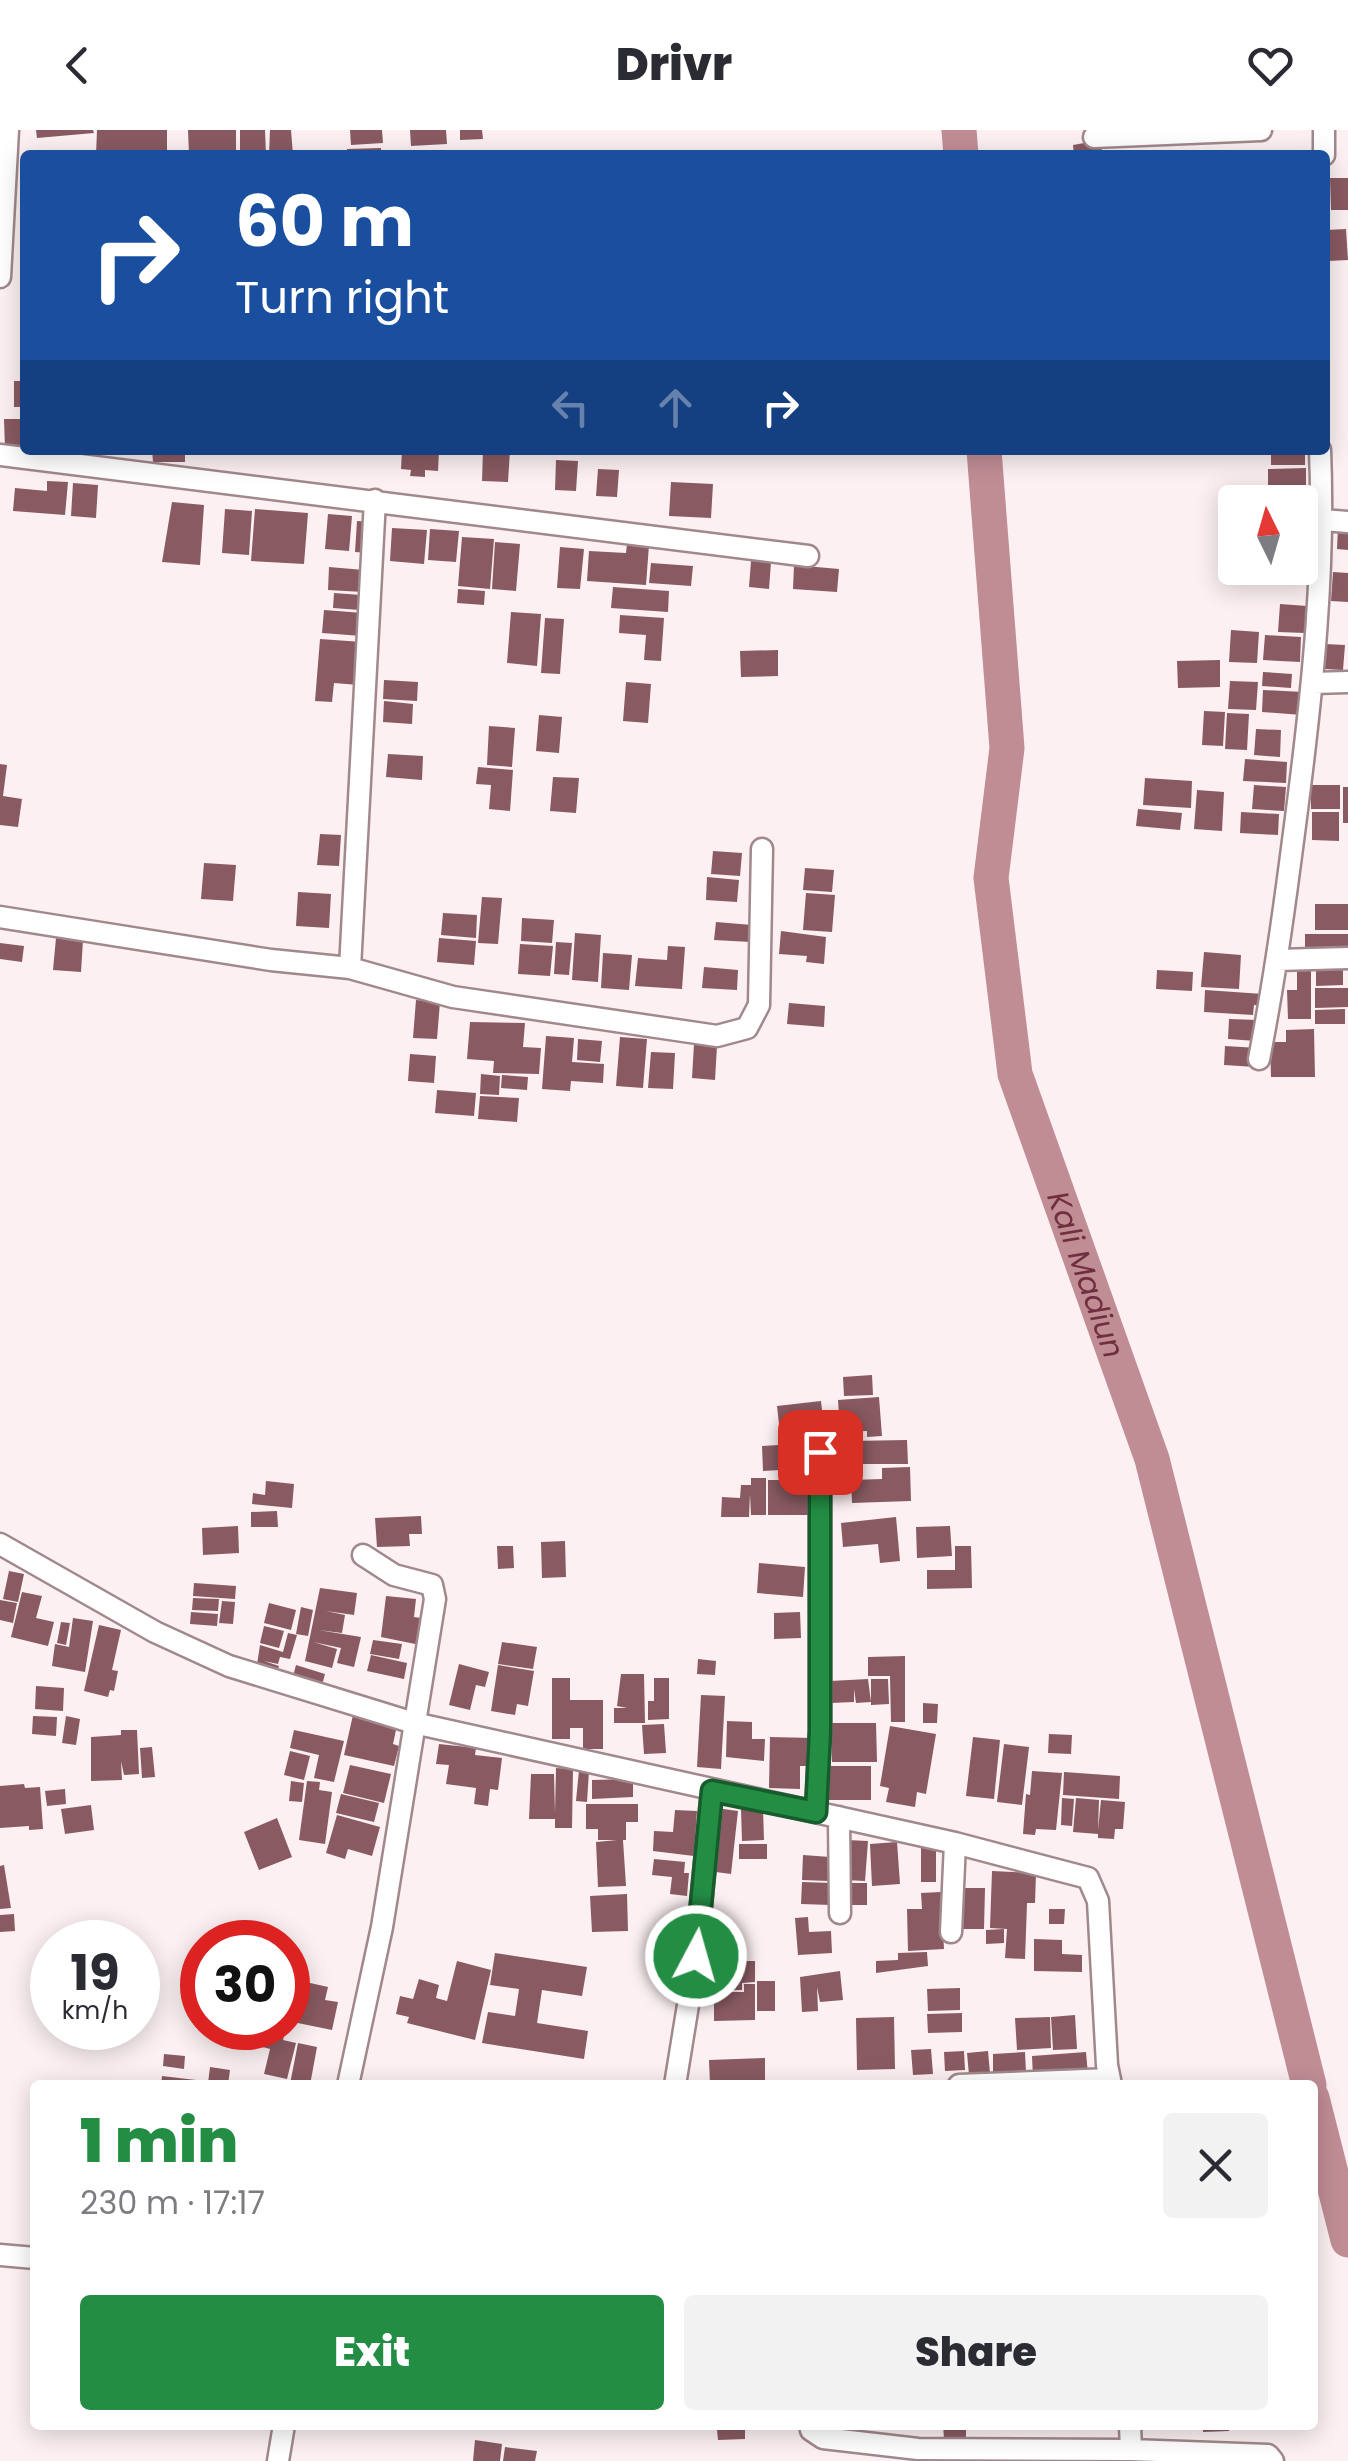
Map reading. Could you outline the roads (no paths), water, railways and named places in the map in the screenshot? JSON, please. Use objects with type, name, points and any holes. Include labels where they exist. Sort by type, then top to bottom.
[{"type":"street","points":[[0,277],[8,130]]},
{"type":"street","points":[[1094,138],[1261,130]]},
{"type":"street","points":[[0,455],[808,556]]},
{"type":"street","points":[[1259,1059],[1278,960],[1313,682],[1323,520],[1320,455]]},
{"type":"street","points":[[350,968],[376,500]]},
{"type":"street","points":[[1323,520],[1348,522]]},
{"type":"street","points":[[1313,682],[1348,682]]},
{"type":"street","points":[[0,917],[270,960],[350,968],[453,996],[717,1036],[748,1028],[760,1006],[762,849]]},
{"type":"street","points":[[1278,960],[1348,958]]},
{"type":"street","points":[[816,1812],[820,1731],[820,1452]]},
{"type":"street","points":[[0,1544],[154,1632],[229,1666],[414,1722],[1081,1875],[1093,1886],[1098,1900],[1111,2080]]},
{"type":"street","points":[[349,2080],[382,1927],[434,1590],[425,1582],[394,1575],[363,1555]]},
{"type":"street","points":[[675,2080],[696,1956],[712,1791]]},
{"type":"street","points":[[839,1817],[840,1913]]},
{"type":"street","points":[[950,1932],[955,1844]]},
{"type":"street","points":[[0,2255],[30,2258]]},
{"type":"street","points":[[278,2461],[283,2430]]},
{"type":"street","points":[[811,2430],[823,2438],[918,2455],[1131,2450],[1268,2455],[1274,2461]]},
{"type":"street","points":[[1130,2430],[1131,2450]]},
{"type":"waterway","name":"Kali Madiun","points":[[959,130],[961,150]]},
{"type":"waterway","name":"Kali Madiun","points":[[984,455],[1007,748],[991,878],[1015,1074],[1152,1459],[1308,2080]]},
{"type":"waterway","name":"Kali Madiun","points":[[1318,2122],[1348,2240]]}]
